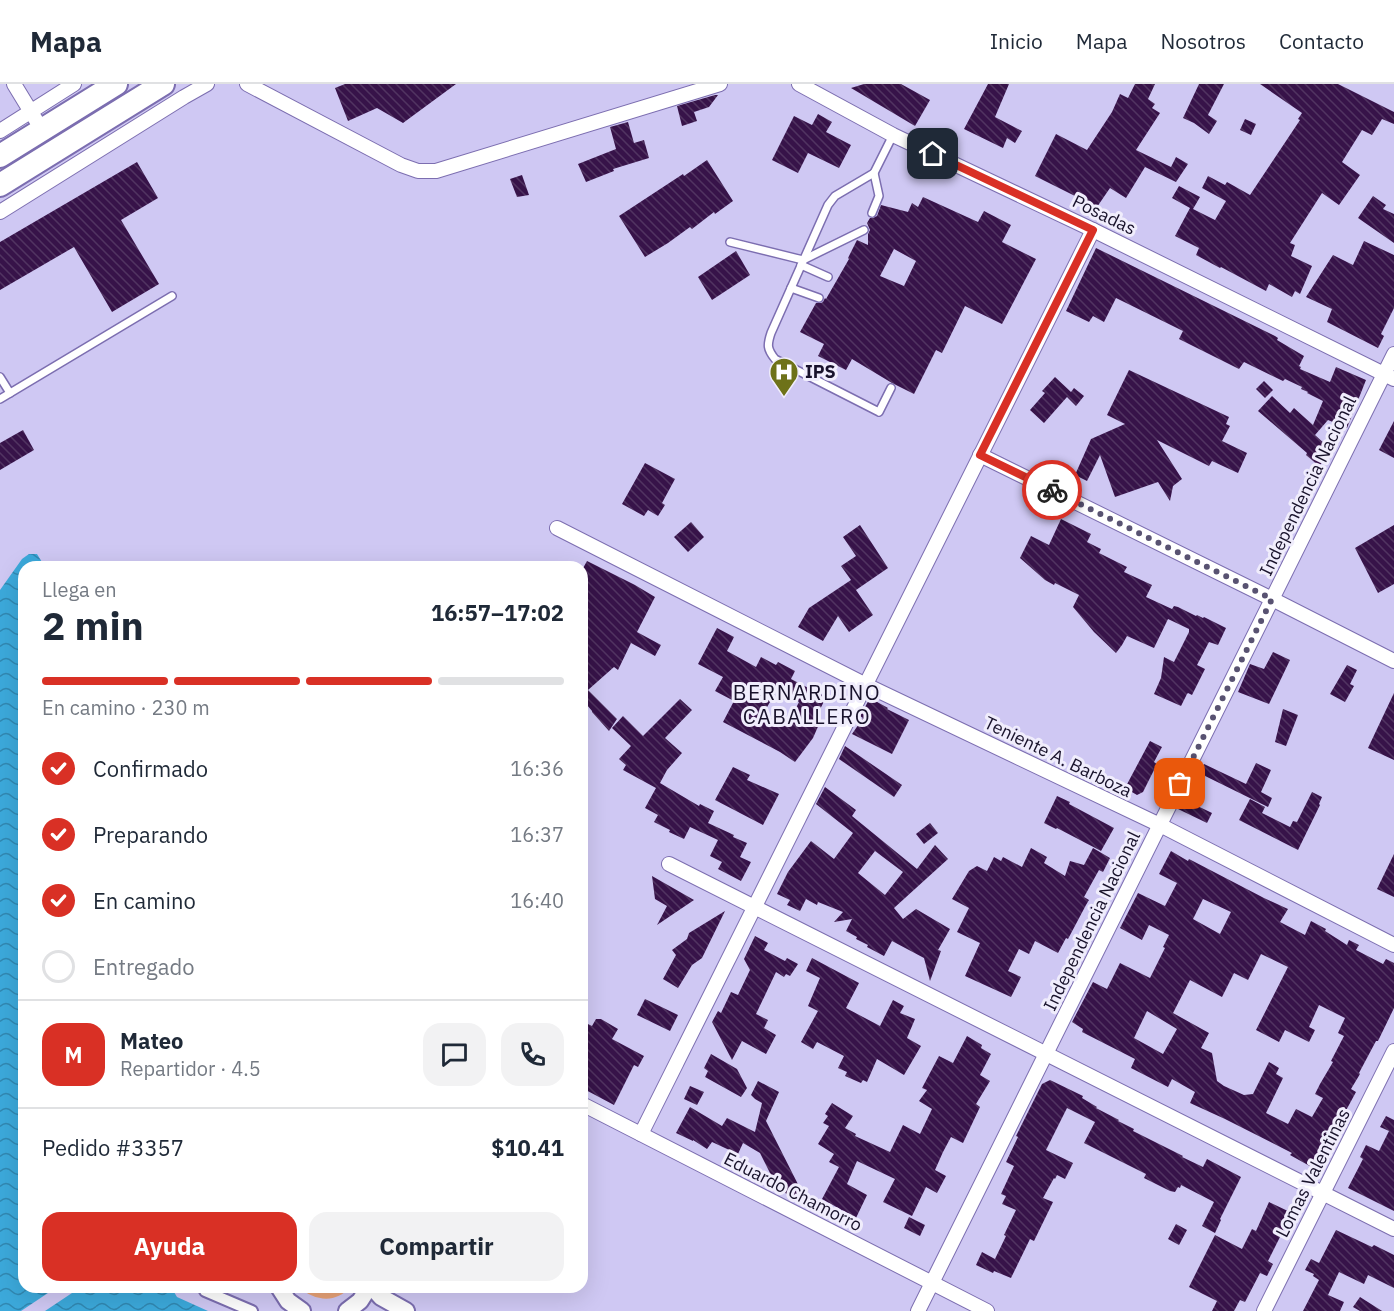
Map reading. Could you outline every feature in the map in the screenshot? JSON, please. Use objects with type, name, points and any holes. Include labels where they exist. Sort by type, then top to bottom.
[{"type":"highway","points":[[0,156],[36,121],[116,84]]},
{"type":"highway","points":[[0,184],[163,84]]},
{"type":"street","points":[[14,84],[36,121]]},
{"type":"street","points":[[0,131],[36,121],[74,84]]},
{"type":"street","points":[[0,212],[207,84]]},
{"type":"street","points":[[247,84],[401,165],[418,171],[436,171],[720,84]]},
{"type":"street","name":"Posadas","points":[[799,84],[894,135],[1093,230],[1389,377]]},
{"type":"street","points":[[641,1134],[1093,230]]},
{"type":"street","name":"Independencia Nacional","points":[[918,1311],[1272,599],[1389,377],[1394,354]]},
{"type":"street","points":[[980,455],[1394,661]]},
{"type":"street","name":"Teniente A. Barboza","points":[[557,528],[866,685],[1160,825],[1394,945]]},
{"type":"street","points":[[669,864],[1394,1229]]},
{"type":"street","name":"Lomas Valentinas","points":[[1264,1311],[1394,1051]]},
{"type":"street","name":"Eduardo Chamorro","points":[[588,1107],[987,1311]]},
{"type":"street","points":[[210,1293],[252,1311]]},
{"type":"street","points":[[283,1293],[288,1301],[302,1311]]},
{"type":"street","points":[[346,1311],[360,1301],[366,1293]]},
{"type":"street","points":[[377,1293],[406,1311]]},
{"type":"lane","points":[[891,388],[879,412],[775,359],[769,352],[768,343],[828,205],[835,196],[874,173],[894,135]]},
{"type":"lane","points":[[872,213],[879,196],[874,173]]},
{"type":"lane","points":[[802,262],[864,230]]},
{"type":"lane","points":[[730,242],[802,262],[828,277]]},
{"type":"lane","points":[[791,288],[819,298]]},
{"type":"lane","points":[[0,399],[172,296]]},
{"type":"lane","points":[[0,377],[10,393]]},
{"type":"shaded area","points":[[307,1293],[342,1293],[325,1299]]},
{"type":"water","points":[[29,554],[37,554],[41,561],[21,561]]},
{"type":"water","points":[[18,565],[18,1293],[48,1293],[21,1311],[0,1311],[0,590]]},
{"type":"water","points":[[72,1293],[175,1293],[177,1297],[208,1311],[45,1311]]},
{"type":"building","points":[[345,84],[456,84],[403,123],[377,108],[348,121],[335,88]]},
{"type":"building","points":[[864,84],[901,84],[930,100],[915,126],[851,88]]},
{"type":"building","points":[[988,84],[1009,84],[995,117],[1022,131],[1015,143],[1007,138],[1003,148],[964,129]]},
{"type":"building","points":[[1135,84],[1155,84],[1148,99],[1155,104],[1152,108],[1160,113],[1136,150],[1171,167],[1176,157],[1188,164],[1176,182],[1145,167],[1126,198],[1110,188],[1097,207],[1035,176],[1056,134],[1087,150],[1112,112],[1120,94],[1128,98]]},
{"type":"building","points":[[1199,84],[1224,84],[1208,115],[1217,121],[1209,134],[1183,118]]},
{"type":"building","points":[[1260,84],[1338,84],[1394,112],[1394,124],[1382,119],[1372,135],[1362,130],[1342,162],[1360,175],[1339,205],[1322,193],[1290,243],[1295,245],[1291,256],[1312,266],[1300,294],[1295,291],[1292,297],[1269,284],[1266,291],[1220,268],[1196,255],[1199,248],[1175,236],[1190,208],[1172,198],[1179,186],[1200,197],[1193,209],[1215,220],[1226,201],[1202,188],[1208,176],[1225,185],[1227,182],[1250,195],[1300,120],[1298,119],[1302,113]]},
{"type":"building","points":[[718,95],[709,107],[694,112],[697,121],[682,126],[677,106]]},
{"type":"building","points":[[818,114],[832,122],[826,132],[851,145],[839,168],[808,153],[798,173],[772,160],[794,116],[812,125]]},
{"type":"building","points":[[1245,119],[1256,124],[1251,135],[1240,130]]},
{"type":"building","points":[[628,122],[634,143],[644,140],[649,158],[613,169],[614,171],[586,182],[578,164],[616,149],[610,127]]},
{"type":"building","points":[[707,160],[733,201],[645,257],[619,216]]},
{"type":"building","points":[[137,162],[158,198],[121,220],[159,284],[112,312],[74,247],[0,290],[0,242]]},
{"type":"building","points":[[522,175],[529,195],[517,197],[510,179]]},
{"type":"building","points":[[1373,196],[1386,205],[1383,209],[1394,214],[1394,243],[1358,218]]},
{"type":"building","points":[[923,197],[978,222],[984,211],[1011,225],[1002,242],[1036,259],[1002,324],[965,306],[942,353],[936,350],[914,394],[852,359],[846,370],[818,356],[824,344],[800,332],[816,303],[821,303],[826,299],[857,240],[868,245],[870,230],[867,223],[870,218],[877,216],[881,205],[908,212],[912,203],[918,207]],"holes":[[[894,249],[916,261],[904,286],[880,276]]]},
{"type":"building","points":[[1364,241],[1394,255],[1394,308],[1381,334],[1384,336],[1378,348],[1327,322],[1332,309],[1306,297],[1333,255],[1353,265]]},
{"type":"building","points":[[1096,248],[1275,336],[1277,340],[1304,356],[1299,366],[1300,369],[1330,382],[1336,367],[1366,380],[1347,428],[1328,420],[1315,435],[1331,453],[1319,466],[1258,411],[1272,396],[1290,413],[1294,408],[1313,425],[1323,401],[1301,389],[1302,387],[1285,379],[1283,381],[1244,362],[1239,369],[1179,339],[1183,331],[1116,298],[1104,322],[1093,316],[1089,322],[1066,311]]},
{"type":"building","points":[[736,251],[750,275],[712,300],[698,277]]},
{"type":"building","points":[[1129,370],[1229,417],[1226,424],[1230,426],[1222,441],[1247,453],[1238,473],[1212,461],[1209,466],[1157,440],[1182,479],[1173,486],[1170,501],[1158,482],[1115,497],[1100,455],[1087,481],[1075,475],[1091,439],[1125,424],[1107,415]]},
{"type":"building","points":[[1055,377],[1071,392],[1074,388],[1084,396],[1076,406],[1067,397],[1044,423],[1030,410],[1045,393],[1042,391]]},
{"type":"building","points":[[1264,381],[1273,390],[1265,398],[1256,389]]},
{"type":"building","points":[[1394,421],[1394,458],[1379,450]]},
{"type":"building","points":[[23,430],[34,450],[0,470],[0,443]]},
{"type":"building","points":[[645,463],[675,479],[658,516],[648,510],[644,516],[622,504]]},
{"type":"building","points":[[1061,519],[1091,534],[1087,542],[1101,549],[1099,553],[1127,567],[1124,572],[1152,585],[1146,597],[1172,609],[1174,606],[1178,607],[1196,616],[1204,617],[1226,628],[1218,645],[1209,642],[1197,665],[1205,669],[1192,695],[1188,693],[1181,706],[1154,694],[1161,678],[1164,657],[1174,662],[1189,629],[1168,619],[1154,648],[1127,636],[1116,653],[1073,607],[1079,595],[1045,580],[1020,558],[1031,536],[1049,545]]},
{"type":"building","points":[[691,522],[704,537],[688,552],[674,537]]},
{"type":"building","points":[[860,525],[888,568],[856,590],[873,615],[849,632],[838,616],[823,641],[798,627],[809,608],[851,580],[841,566],[856,556],[843,537]]},
{"type":"building","points":[[1394,525],[1394,584],[1378,593],[1355,548]]},
{"type":"building","points":[[588,562],[655,597],[637,632],[661,645],[655,656],[631,643],[618,670],[614,667],[588,690]]},
{"type":"building","points":[[717,628],[734,637],[727,651],[756,667],[761,657],[776,665],[778,662],[795,671],[791,679],[826,697],[815,720],[820,722],[813,738],[795,762],[723,722],[734,701],[715,691],[723,677],[698,664]],"holes":[[[777,690],[799,702],[787,726],[763,714]]]},
{"type":"building","points":[[1273,652],[1290,660],[1269,704],[1238,692],[1250,664],[1264,669]]},
{"type":"building","points":[[1347,665],[1357,670],[1350,684],[1354,686],[1345,702],[1330,694]]},
{"type":"building","points":[[588,690],[617,719],[609,731],[592,712],[588,706]]},
{"type":"building","points":[[1394,693],[1394,760],[1368,748]]},
{"type":"building","points":[[870,698],[909,720],[892,754],[852,734],[863,718],[860,716]]},
{"type":"building","points":[[680,699],[692,710],[665,738],[682,753],[667,770],[660,783],[699,806],[700,804],[714,811],[708,823],[747,843],[740,857],[751,862],[741,881],[718,869],[722,862],[710,856],[718,840],[690,827],[684,839],[654,822],[658,815],[645,808],[656,788],[623,770],[626,765],[619,759],[631,746],[612,728],[623,716],[643,736]]},
{"type":"building","points":[[1283,709],[1298,715],[1286,746],[1275,742]]},
{"type":"building","points":[[1150,741],[1162,747],[1154,762],[1157,764],[1143,792],[1137,795],[1125,788]]},
{"type":"building","points":[[845,746],[902,785],[894,797],[839,759]]},
{"type":"building","points":[[1256,763],[1271,770],[1261,792],[1272,798],[1268,807],[1199,773],[1204,764],[1246,784]]},
{"type":"building","points":[[733,767],[750,775],[747,780],[779,794],[763,825],[715,800]]},
{"type":"building","points":[[825,787],[856,810],[852,816],[917,869],[935,845],[948,859],[894,908],[903,919],[916,909],[950,929],[938,950],[941,951],[930,981],[924,958],[892,941],[884,956],[867,947],[868,945],[846,931],[852,919],[834,922],[843,912],[818,902],[817,905],[806,899],[800,911],[787,905],[790,900],[777,894],[788,872],[811,841],[834,859],[853,833],[816,804]],"holes":[[[875,851],[903,872],[885,895],[858,873]]]},
{"type":"building","points":[[1312,792],[1322,797],[1298,850],[1239,820],[1250,799],[1265,807],[1262,813],[1290,827],[1293,821],[1297,822]]},
{"type":"building","points":[[1057,796],[1114,828],[1101,851],[1044,823]]},
{"type":"building","points":[[1183,799],[1212,813],[1207,823],[1178,809]]},
{"type":"building","points":[[930,823],[938,833],[924,844],[916,834]]},
{"type":"building","points":[[1031,848],[1047,857],[1044,863],[1065,876],[1070,861],[1084,865],[1093,848],[1110,858],[1103,872],[1099,870],[1084,897],[1089,900],[1058,953],[1035,941],[1029,954],[1019,949],[1008,971],[1021,977],[1011,997],[965,976],[980,943],[957,932],[969,908],[952,899],[969,871],[977,866],[987,871],[994,857],[1001,861],[1003,857],[1022,867]]},
{"type":"building","points":[[1171,851],[1288,909],[1280,922],[1305,935],[1311,921],[1347,945],[1349,940],[1359,945],[1356,950],[1383,964],[1386,959],[1394,963],[1394,1008],[1351,1089],[1356,1092],[1343,1116],[1345,1118],[1315,1169],[1290,1155],[1292,1153],[1190,1103],[1195,1092],[1172,1079],[1168,1087],[1131,1068],[1135,1059],[1082,1032],[1083,1029],[1072,1022],[1093,982],[1107,989],[1120,963],[1150,978],[1169,935],[1149,925],[1142,940],[1120,928],[1138,893],[1165,906],[1177,883],[1159,874]],"holes":[[[1203,899],[1231,912],[1220,934],[1193,919]],[[1261,954],[1288,967],[1256,1030],[1279,1042],[1285,1030],[1309,1042],[1315,1030],[1309,1027],[1319,1005],[1345,1018],[1338,1033],[1344,1036],[1315,1094],[1323,1098],[1312,1117],[1296,1109],[1288,1124],[1266,1113],[1283,1078],[1276,1074],[1279,1068],[1269,1062],[1253,1094],[1244,1095],[1217,1081],[1212,1053],[1201,1048],[1209,1033],[1173,1013],[1190,980],[1222,997],[1234,973],[1248,980]],[[1147,1011],[1177,1029],[1163,1054],[1134,1038]]]},
{"type":"building","points":[[1394,854],[1394,897],[1377,889]]},
{"type":"building","points":[[652,876],[694,900],[657,925],[667,906],[655,899]]},
{"type":"building","points":[[725,911],[702,958],[692,965],[678,988],[663,979],[676,955],[672,950],[687,939],[689,933]]},
{"type":"building","points":[[755,936],[768,943],[764,950],[785,961],[787,958],[798,964],[790,976],[786,974],[784,977],[776,972],[756,1014],[768,1020],[764,1028],[776,1035],[766,1054],[742,1041],[732,1060],[712,1022],[718,1011],[721,1013],[731,992],[738,995],[750,970],[744,959]]},
{"type":"building","points":[[812,958],[859,983],[846,1008],[880,1026],[893,1000],[904,1006],[900,1013],[915,1019],[907,1038],[921,1046],[904,1075],[877,1059],[867,1082],[863,1080],[861,1083],[845,1076],[847,1072],[838,1068],[844,1056],[817,1042],[813,1049],[801,1042],[818,1011],[808,1006],[820,978],[806,971]]},
{"type":"building","points":[[645,999],[678,1015],[670,1031],[637,1015]]},
{"type":"building","points":[[596,1019],[601,1019],[618,1029],[612,1039],[644,1056],[638,1067],[634,1065],[614,1105],[588,1091],[588,1024],[592,1026]]},
{"type":"building","points":[[967,1036],[991,1054],[980,1075],[990,1081],[976,1104],[980,1107],[963,1143],[951,1137],[943,1152],[935,1170],[946,1176],[937,1193],[926,1187],[912,1216],[883,1202],[895,1179],[857,1161],[847,1184],[867,1195],[856,1218],[822,1199],[839,1167],[829,1162],[834,1154],[818,1144],[829,1126],[823,1123],[828,1116],[825,1114],[832,1103],[853,1116],[845,1128],[856,1134],[855,1136],[890,1152],[903,1125],[920,1134],[932,1109],[919,1101],[927,1090],[922,1088],[939,1056],[953,1063]]},
{"type":"building","points":[[711,1054],[737,1069],[747,1088],[741,1097],[705,1077],[708,1071],[704,1068]]},
{"type":"building","points":[[1050,1080],[1083,1096],[1082,1098],[1096,1108],[1134,1129],[1133,1131],[1182,1157],[1203,1167],[1207,1159],[1241,1177],[1215,1233],[1202,1226],[1214,1202],[1181,1185],[1175,1192],[1170,1191],[1144,1178],[1146,1174],[1084,1143],[1095,1122],[1067,1108],[1046,1150],[1073,1163],[1065,1179],[1057,1175],[1054,1178],[1043,1198],[1053,1202],[1034,1241],[1030,1239],[1011,1278],[976,1265],[982,1252],[995,1259],[1006,1236],[1004,1235],[1016,1210],[1002,1204],[1006,1196],[1001,1194],[1014,1166],[1006,1162],[1018,1137],[1016,1136],[1042,1084]]},
{"type":"building","points":[[758,1081],[779,1092],[766,1121],[810,1208],[767,1182],[773,1179],[760,1153],[743,1143],[738,1154],[712,1142],[707,1149],[676,1133],[690,1107],[722,1126],[727,1118],[755,1132],[762,1103],[751,1095]]},
{"type":"building","points":[[690,1086],[704,1092],[697,1105],[684,1099]]},
{"type":"building","points":[[1386,1116],[1394,1120],[1394,1211],[1348,1188],[1363,1159],[1360,1157],[1366,1145],[1379,1151],[1389,1131],[1380,1127]]},
{"type":"building","points":[[1269,1202],[1292,1213],[1268,1261],[1273,1264],[1267,1276],[1260,1273],[1245,1302],[1240,1300],[1234,1311],[1212,1311],[1217,1301],[1189,1287],[1215,1235],[1242,1249],[1252,1229],[1256,1231]]},
{"type":"building","points":[[909,1217],[925,1225],[920,1236],[904,1228]]},
{"type":"building","points":[[1176,1224],[1187,1230],[1179,1245],[1168,1239]]},
{"type":"building","points":[[1336,1230],[1394,1255],[1394,1288],[1368,1275],[1364,1284],[1339,1272],[1328,1295],[1344,1302],[1340,1311],[1303,1311],[1319,1280],[1313,1276],[1314,1274],[1305,1270],[1311,1259],[1319,1263]]},
{"type":"building","points":[[1360,1297],[1382,1311],[1360,1311],[1353,1307]]},
{"type":"way so far","points":[[1052,490],[1272,599],[1180,784]]},
{"type":"place","name":"IPS","points":[[784,398]]},
{"type":"district","name":"BERNARDINO CABALLERO","points":[[807,705]]},
{"type":"route","points":[[933,154],[1093,230],[980,455],[1052,490]]}]
